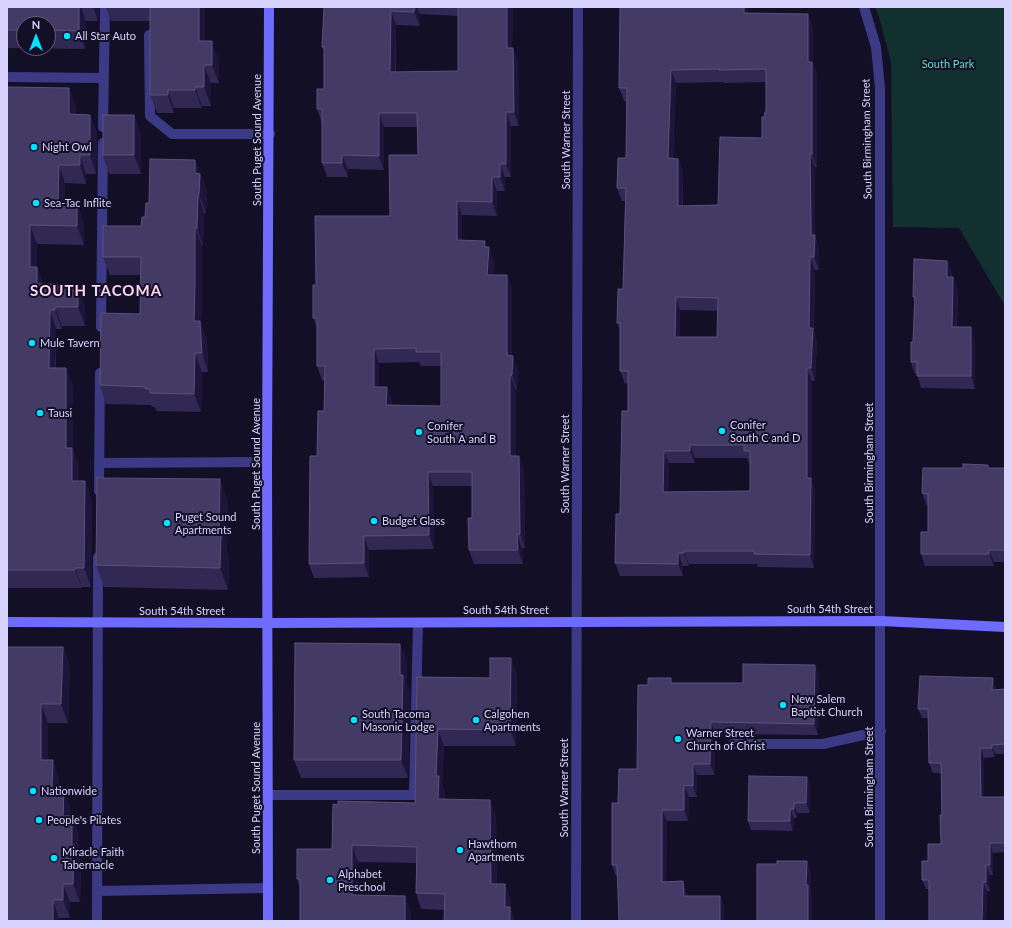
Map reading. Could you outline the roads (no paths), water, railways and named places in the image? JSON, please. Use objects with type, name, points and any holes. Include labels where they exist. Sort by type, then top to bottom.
[{"type":"street","points":[[101,337],[105,7]]},
{"type":"street","name":"South Puget Sound Avenue","points":[[268,921],[267,462],[270,134],[269,7]]},
{"type":"street","name":"South Warner Street","points":[[576,921],[578,7]]},
{"type":"street","name":"South Birmingham Street","points":[[864,7],[876,47],[880,88],[880,921]]},
{"type":"street","points":[[148,35],[150,116],[172,134],[270,134]]},
{"type":"street","points":[[7,77],[104,78]]},
{"type":"street","points":[[99,503],[100,361]]},
{"type":"street","points":[[99,463],[267,462]]},
{"type":"street","points":[[96,921],[98,551]]},
{"type":"street","name":"South 54th Street","points":[[7,622],[418,623],[881,621],[1005,627]]},
{"type":"street","points":[[268,795],[414,795],[418,623]]},
{"type":"street","points":[[733,744],[823,744],[881,731]]},
{"type":"street","points":[[97,891],[268,888]]},
{"type":"place","name":"All Star Auto","points":[[67,36]]},
{"type":"place","name":"Night Owl","points":[[34,147]]},
{"type":"place","name":"Sea-Tac Inflite","points":[[36,203]]},
{"type":"place","name":"Mule Tavern","points":[[32,343]]},
{"type":"place","name":"Tausi","points":[[40,413]]},
{"type":"place","name":"Conifer South C and D","points":[[722,431]]},
{"type":"place","name":"Conifer South A and B","points":[[419,432]]},
{"type":"place","name":"Budget Glass","points":[[374,521]]},
{"type":"place","name":"Puget Sound Apartments","points":[[167,523]]},
{"type":"place","name":"New Salem Baptist Church","points":[[783,705]]},
{"type":"place","name":"South Tacoma Masonic Lodge","points":[[354,720]]},
{"type":"place","name":"Calgohen Apartments","points":[[476,720]]},
{"type":"place","name":"Warner Street Church of Christ","points":[[678,739]]},
{"type":"place","name":"Nationwide","points":[[33,791]]},
{"type":"place","name":"People's Pilates","points":[[39,820]]},
{"type":"place","name":"Hawthorn Apartments","points":[[460,850]]},
{"type":"place","name":"Miracle Faith Tabernacle","points":[[54,858]]},
{"type":"place","name":"Alphabet Preschool","points":[[330,880]]},
{"type":"district","name":"SOUTH TACOMA","points":[[96,291]]},
{"type":"park label","name":"South Park","points":[[948,64]]}]
